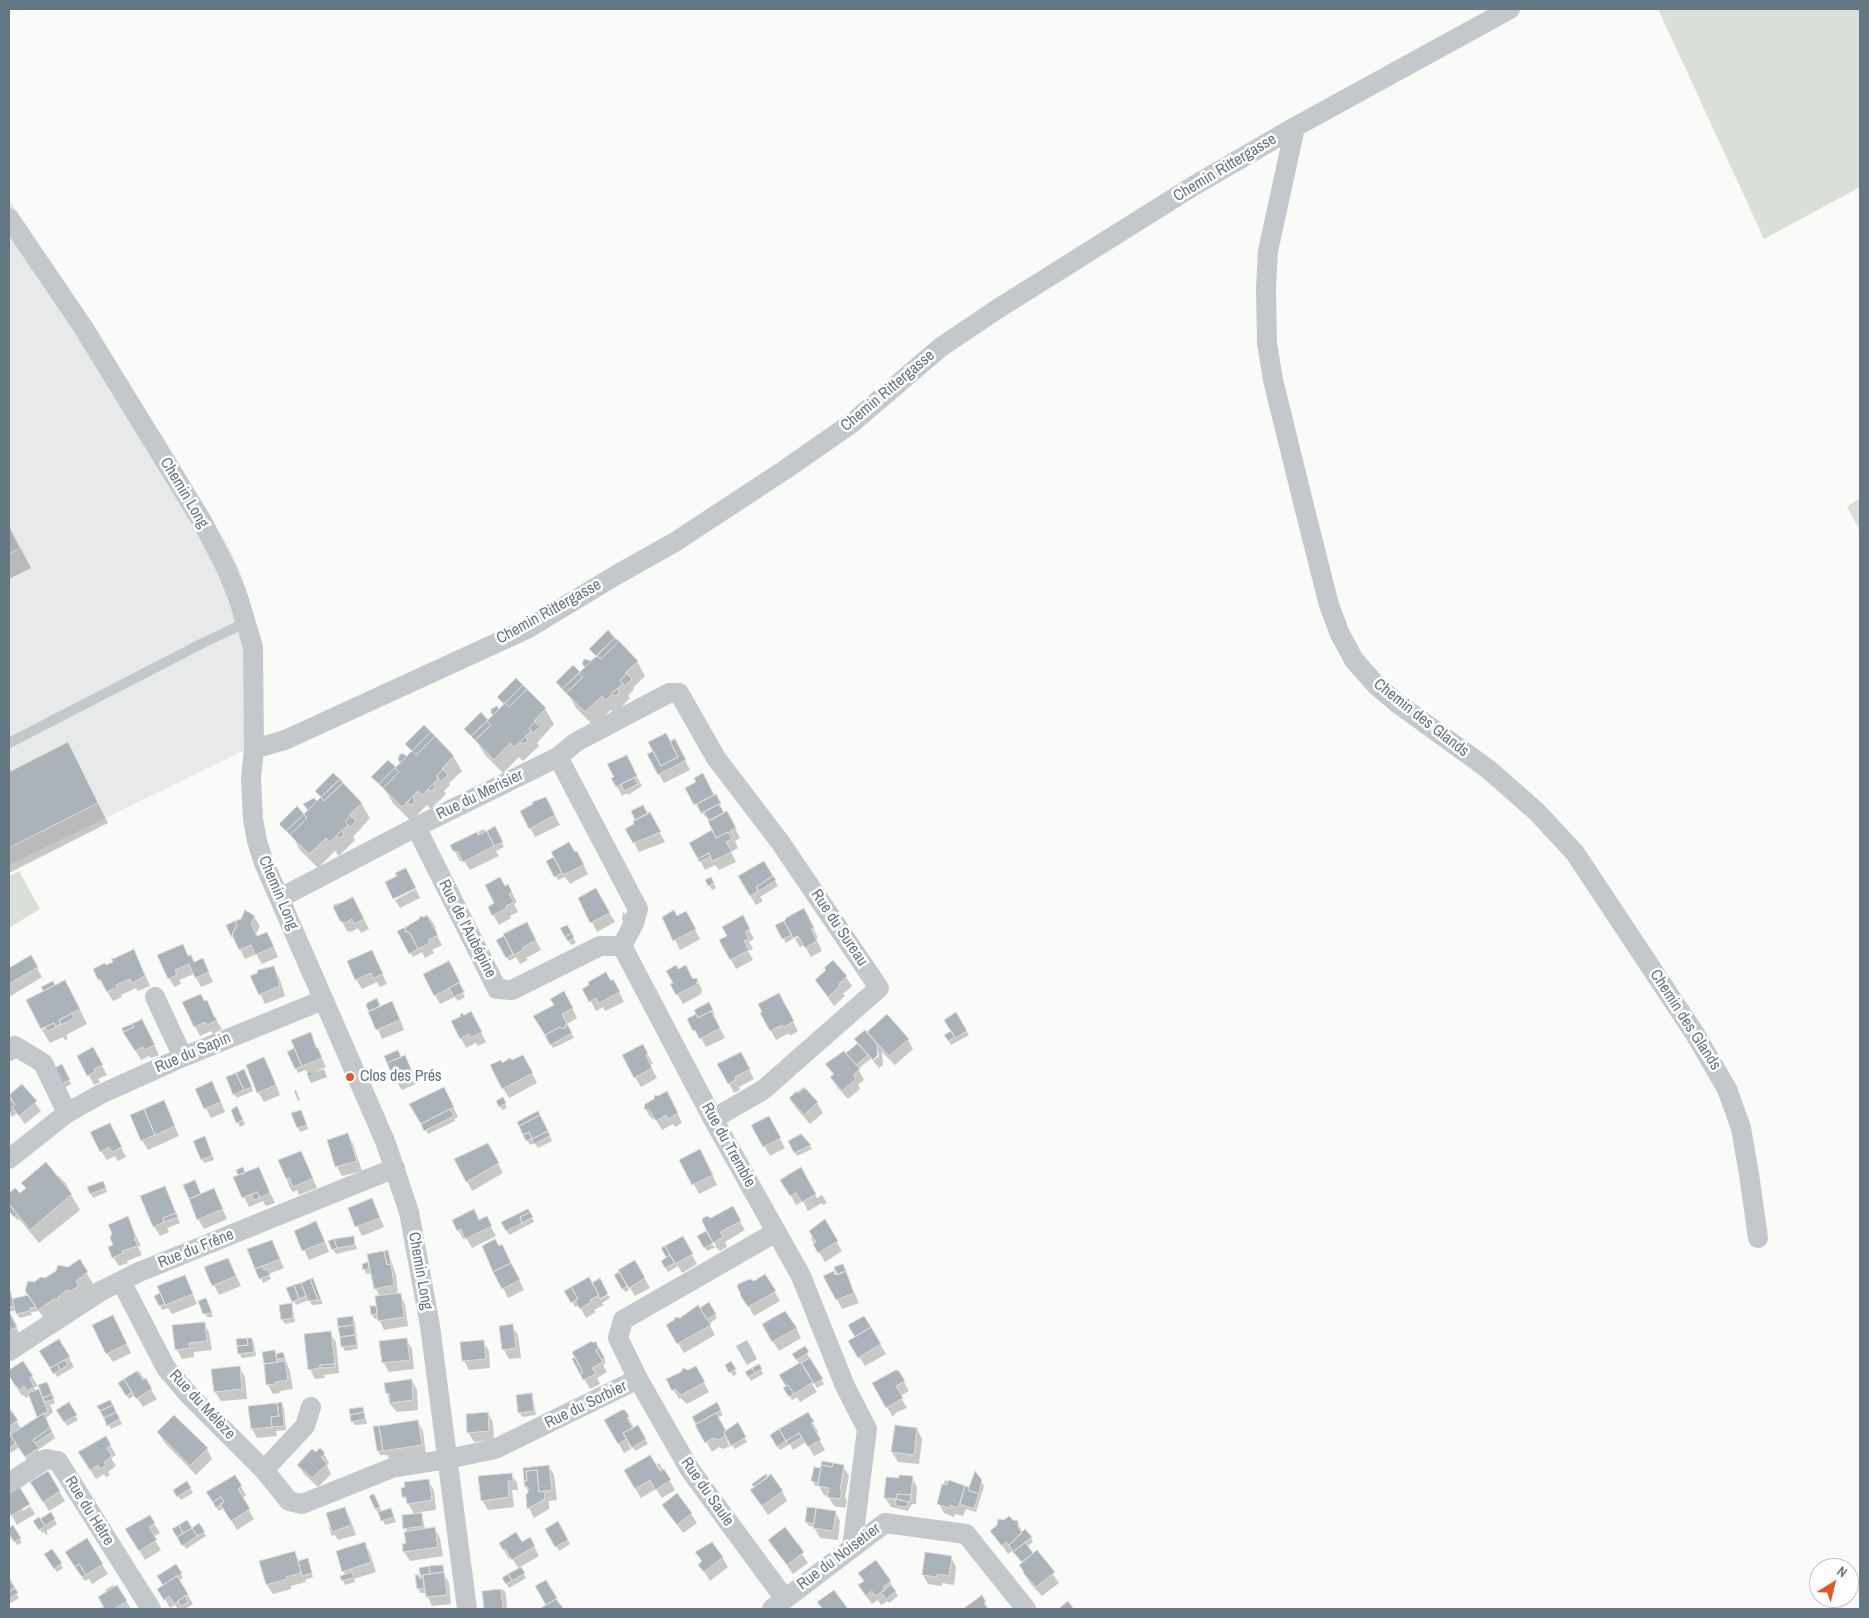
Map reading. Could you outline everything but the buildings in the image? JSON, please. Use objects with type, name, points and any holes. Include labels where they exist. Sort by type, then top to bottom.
[{"type":"street","name":"Chemin Rittergasse","points":[[254,749],[285,740],[527,629],[675,542],[786,470],[852,423],[941,347],[999,308],[1195,185],[1295,127],[1510,9]]},
{"type":"street","name":"Chemin des Glands","points":[[1295,127],[1268,251],[1267,343],[1273,380],[1307,520],[1329,605],[1340,634],[1354,660],[1377,686],[1495,775],[1537,812],[1575,853],[1695,1034],[1727,1089],[1743,1135],[1758,1238]]},
{"type":"street","name":"Chemin Long","points":[[9,218],[83,327],[203,524],[227,570],[246,623],[253,647],[254,749],[251,778],[253,819],[257,840],[264,863],[385,1141],[409,1212],[430,1326],[467,1609]]},
{"type":"street","name":"Rue du Merisier","points":[[280,898],[416,827],[558,757],[576,742],[669,692],[680,692]]},
{"type":"street","name":"Rue du Sureau","points":[[680,692],[716,758],[780,842],[879,988],[763,1090],[712,1119]]},
{"type":"street","points":[[558,757],[638,909],[634,923],[622,946]]},
{"type":"street","name":"Rue de l'Aubépine","points":[[416,827],[497,989],[512,990],[600,946],[622,946]]},
{"type":"street","name":"Rue du Tremble","points":[[622,946],[712,1119],[801,1276],[845,1386],[867,1429],[852,1548]]},
{"type":"street","points":[[155,997],[182,1057]]},
{"type":"street","name":"Rue du Sapin","points":[[9,1160],[67,1113],[101,1094],[182,1057],[323,1000]]},
{"type":"street","points":[[9,1051],[15,1046],[43,1064],[67,1113]]},
{"type":"street","name":"Rue du Frêne","points":[[9,1351],[101,1291],[139,1272],[395,1168]]},
{"type":"street","name":"Rue du Sorbier","points":[[448,1459],[495,1449],[638,1379],[618,1338],[623,1320],[776,1232]]},
{"type":"street","name":"Rue du Mélèze","points":[[121,1281],[166,1368],[189,1396],[264,1470],[289,1501],[302,1504],[392,1468],[448,1459]]},
{"type":"street","name":"Rue du Saule","points":[[638,1379],[690,1470],[778,1604]]},
{"type":"street","points":[[264,1470],[305,1426],[311,1407]]},
{"type":"street","name":"Rue du Hêtre","points":[[9,1483],[46,1459],[58,1461],[151,1609]]},
{"type":"street","name":"Rue du Noisetier","points":[[778,1604],[885,1523],[966,1534],[1026,1609]]},
{"type":"lane","points":[[9,743],[203,643],[246,623]]},
{"type":"shaded area","points":[[1658,9],[1860,9],[1860,187],[1764,239]]},
{"type":"shaded area","points":[[9,199],[165,440],[229,548],[242,576],[252,612],[247,749],[9,865]]},
{"type":"shaded area","points":[[1860,498],[1860,531],[1847,507]]},
{"type":"shaded area","points":[[19,871],[40,909],[9,928],[9,876]]},
{"type":"shaded area","points":[[324,1069],[327,1077],[311,1083],[307,1075]]},
{"type":"shaded area","points":[[747,1340],[757,1359],[747,1365],[736,1346]]},
{"type":"place","name":"Clos des Prés","points":[[350,1077]]}]
